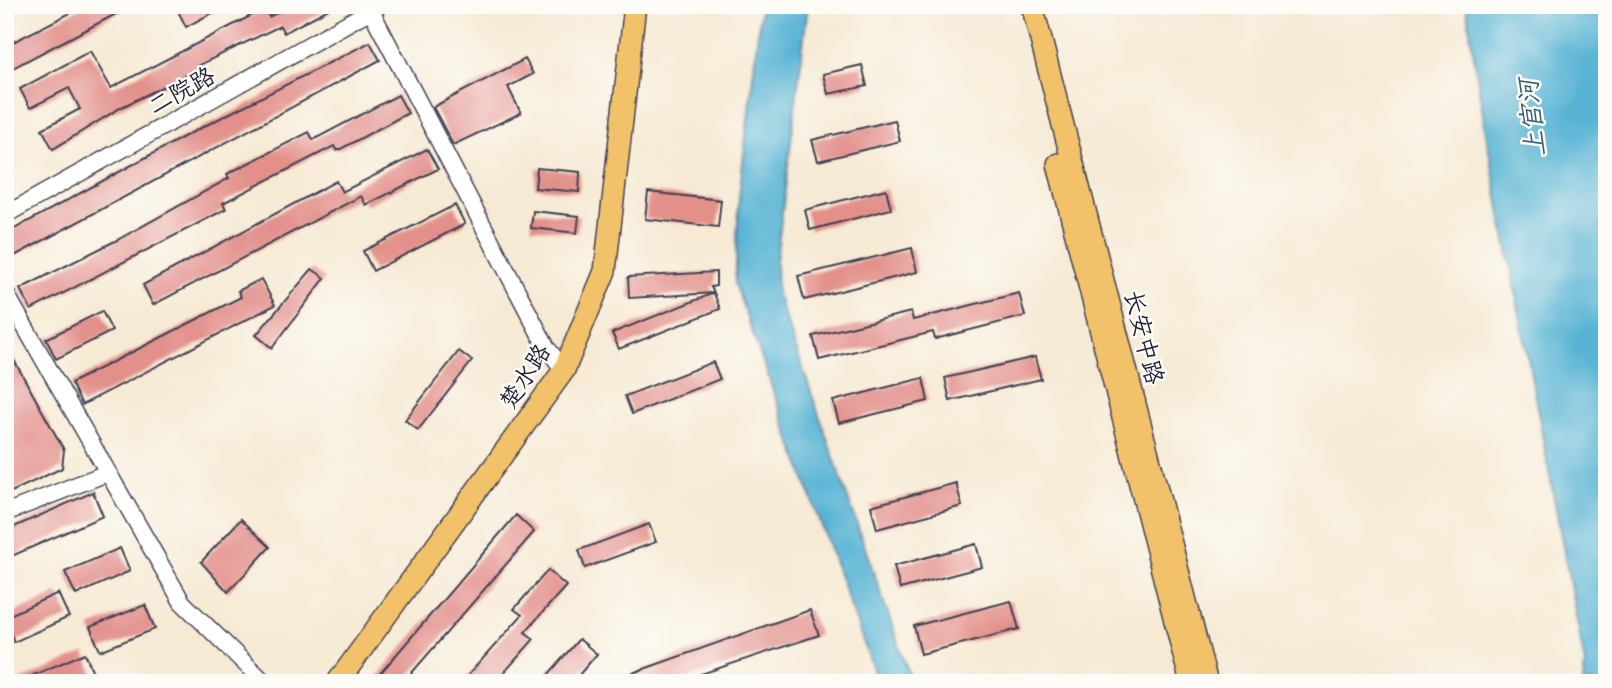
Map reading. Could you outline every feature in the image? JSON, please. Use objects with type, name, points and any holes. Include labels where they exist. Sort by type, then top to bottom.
[{"type":"main road","name":"楚水路","points":[[337,683],[564,370],[605,271],[635,5]]},
{"type":"main road","name":"长安中路","points":[[1019,5],[1191,683]]},
{"type":"main road","name":"长安中路","points":[[1032,5],[1207,683]]},
{"type":"street","points":[[372,7],[547,348],[564,370]]},
{"type":"street","name":"二院路","points":[[5,215],[372,7]]},
{"type":"street","points":[[5,292],[182,602],[265,683]]},
{"type":"street","points":[[5,513],[107,473]]},
{"type":"water","points":[[761,5],[808,5],[776,261],[777,294],[912,683],[878,683],[735,284],[739,197]]},
{"type":"water","name":"上官河","points":[[1466,5],[1607,5],[1607,683],[1583,683],[1585,664],[1486,134]]},
{"type":"building","points":[[86,5],[133,5],[11,69],[5,59],[5,46]]},
{"type":"building","points":[[175,5],[227,5],[186,27]]},
{"type":"building","points":[[291,5],[336,5],[284,33],[280,26],[197,66],[198,69],[120,108],[53,149],[42,129],[80,109],[69,88],[30,108],[20,89],[90,51],[111,88],[264,9],[269,17]]},
{"type":"building","points":[[370,42],[380,60],[5,261],[5,234],[187,135]]},
{"type":"building","points":[[525,59],[533,74],[508,87],[521,113],[453,145],[433,107]]},
{"type":"building","points":[[862,65],[867,86],[828,94],[823,74]]},
{"type":"building","points":[[398,95],[408,113],[337,151],[334,146],[223,203],[226,209],[31,310],[20,289],[119,239],[229,178],[227,174],[309,132],[313,140]]},
{"type":"building","points":[[895,120],[900,141],[818,161],[812,140]]},
{"type":"building","points":[[427,149],[438,169],[366,205],[361,196],[153,305],[143,285],[336,181],[342,192]]},
{"type":"building","points":[[537,168],[580,172],[579,192],[535,188]]},
{"type":"building","points":[[886,189],[891,209],[810,230],[805,210]]},
{"type":"building","points":[[648,192],[721,200],[718,227],[645,219]]},
{"type":"building","points":[[455,205],[465,224],[373,271],[363,251]]},
{"type":"building","points":[[533,211],[579,216],[577,233],[531,228]]},
{"type":"building","points":[[912,248],[917,272],[804,300],[798,276]]},
{"type":"building","points":[[312,269],[325,278],[272,348],[256,335]]},
{"type":"building","points":[[716,272],[716,286],[711,287],[714,293],[629,298],[628,277]]},
{"type":"building","points":[[261,279],[275,305],[82,405],[71,383],[241,297],[238,291]]},
{"type":"building","points":[[714,293],[720,309],[619,349],[612,333]]},
{"type":"building","points":[[1019,293],[1025,316],[935,339],[933,332],[819,360],[813,336],[911,312],[913,320]]},
{"type":"building","points":[[102,311],[112,331],[56,359],[46,339]]},
{"type":"building","points":[[5,344],[64,450],[62,468],[5,495]]},
{"type":"building","points":[[459,351],[472,361],[418,430],[405,420]]},
{"type":"building","points":[[1035,357],[1041,379],[950,401],[945,378]]},
{"type":"building","points":[[713,362],[720,379],[632,414],[625,396]]},
{"type":"building","points":[[923,378],[928,401],[839,423],[833,401]]},
{"type":"building","points":[[956,483],[962,506],[877,529],[871,506]]},
{"type":"building","points":[[93,492],[103,516],[5,559],[5,531]]},
{"type":"building","points":[[516,515],[534,532],[403,683],[372,683]]},
{"type":"building","points":[[241,519],[270,547],[228,592],[201,562]]},
{"type":"building","points":[[649,524],[656,542],[585,568],[579,550]]},
{"type":"building","points":[[976,544],[982,567],[900,589],[894,566]]},
{"type":"building","points":[[120,548],[130,571],[76,595],[65,572]]},
{"type":"building","points":[[548,570],[566,586],[525,632],[534,639],[495,683],[461,683],[522,615],[514,609]]},
{"type":"building","points":[[58,593],[69,617],[14,642],[5,617]]},
{"type":"building","points":[[1011,601],[1019,629],[921,654],[914,626]]},
{"type":"building","points":[[145,605],[155,629],[100,651],[90,627]]},
{"type":"building","points":[[810,610],[819,635],[674,683],[629,683],[627,675]]},
{"type":"building","points":[[579,639],[597,654],[572,683],[541,683]]},
{"type":"building","points":[[85,653],[94,675],[75,683],[15,683]]}]
